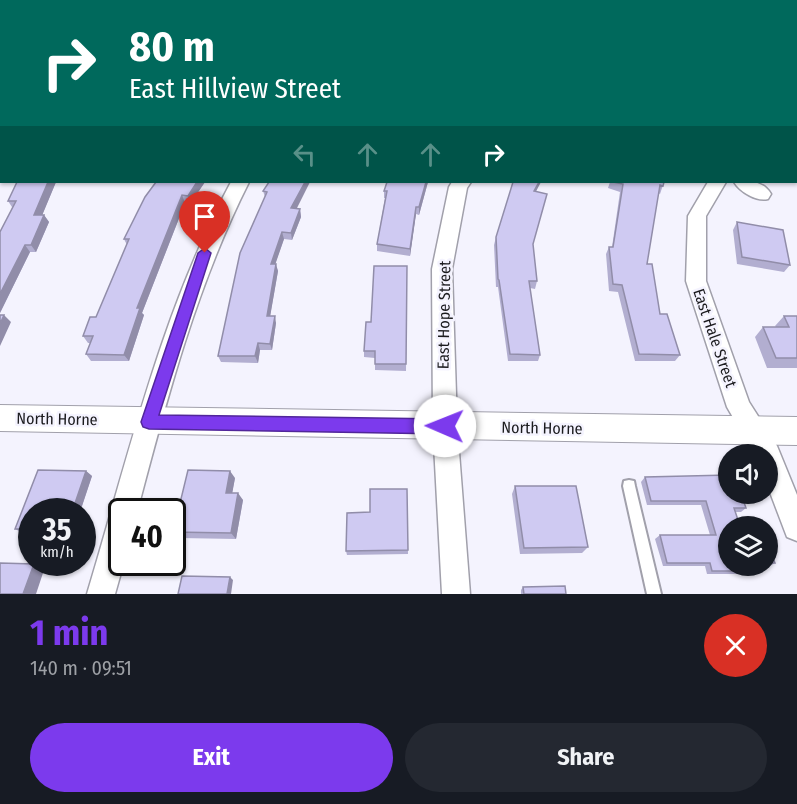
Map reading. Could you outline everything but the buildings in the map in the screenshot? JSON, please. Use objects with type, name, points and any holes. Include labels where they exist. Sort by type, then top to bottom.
[{"type":"street","points":[[128,498],[149,422],[197,272],[221,215],[239,183]]},
{"type":"street","name":"East Hope Street","points":[[456,594],[445,426],[442,269],[458,187],[461,183]]},
{"type":"street","name":"East Hale Street","points":[[716,183],[697,216],[696,281],[739,407],[761,444]]},
{"type":"street","points":[[745,183],[762,194]]},
{"type":"street","name":"North Horne","points":[[0,418],[797,431]]},
{"type":"street","name":"East Hale Street","points":[[778,479],[797,526]]},
{"type":"street","points":[[101,594],[108,570]]},
{"type":"lane","points":[[628,486],[654,594]]},
{"type":"route","points":[[205,253],[149,422],[445,426]]}]
